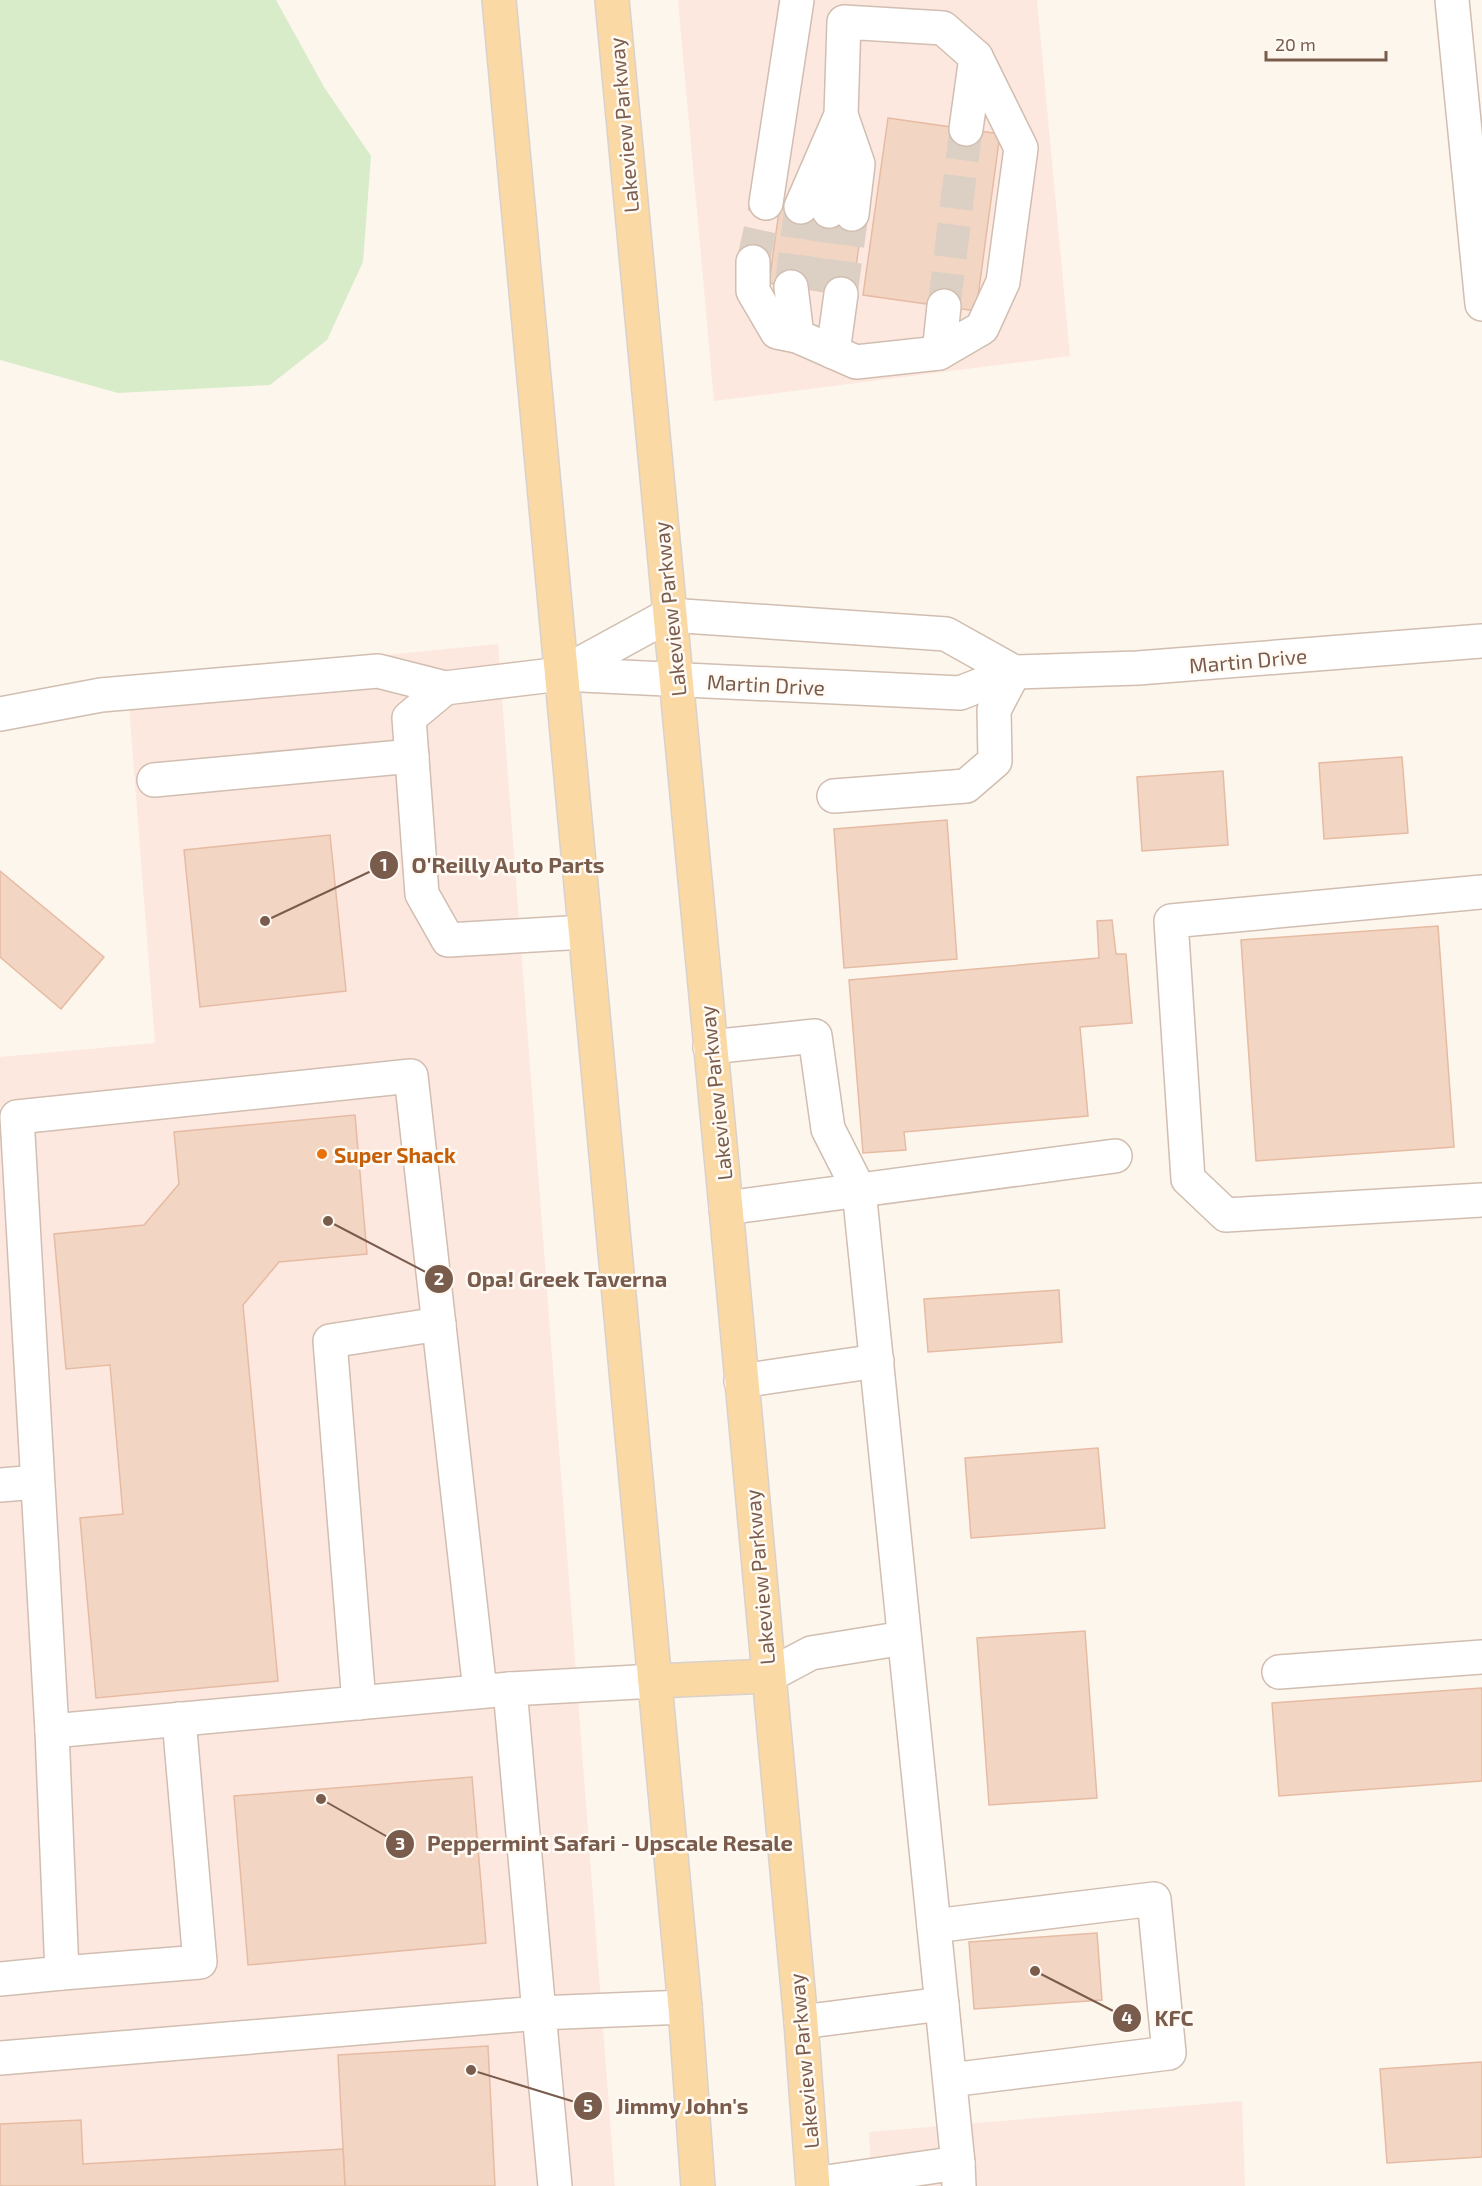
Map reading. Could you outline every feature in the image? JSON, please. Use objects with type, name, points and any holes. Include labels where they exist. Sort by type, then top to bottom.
[{"type":"main road","points":[[499,0],[685,2007],[698,2186]]},
{"type":"main road","name":"Lakeview Parkway","points":[[612,0],[801,2022],[813,2185]]},
{"type":"main road","points":[[655,1681],[768,1676]]},
{"type":"street","points":[[766,203],[797,0]]},
{"type":"street","points":[[753,262],[753,291],[777,332],[814,344],[856,362],[939,353],[982,328],[1003,282],[1021,148],[976,57],[943,28],[844,22],[803,0]]},
{"type":"street","points":[[1452,0],[1481,288]]},
{"type":"street","points":[[841,115],[858,164],[827,211],[841,115],[844,22]]},
{"type":"street","points":[[966,129],[976,57]]},
{"type":"street","points":[[814,344],[817,290],[814,344]]},
{"type":"street","points":[[939,353],[944,306]]},
{"type":"street","points":[[0,714],[100,695],[378,671],[445,688],[561,674],[669,615],[946,634],[1014,672],[994,710],[995,761],[966,786],[834,796]]},
{"type":"street","name":"Martin Drive","points":[[561,674],[960,693],[1014,672],[1138,669],[1482,641]]},
{"type":"street","points":[[445,688],[409,718],[422,894],[448,940],[585,932]]},
{"type":"street","points":[[154,780],[412,756]]},
{"type":"street","points":[[1482,892],[1171,921],[1188,1179],[1226,1215],[1482,1200]]},
{"type":"street","points":[[710,1047],[815,1036],[828,1129],[859,1190],[959,2174],[813,2185]]},
{"type":"street","points":[[62,1972],[52,1731],[38,1482],[8,1118],[411,1077],[439,1324],[495,1690],[539,2013],[555,2186]]},
{"type":"street","points":[[726,1208],[1115,1156]]},
{"type":"street","points":[[360,1703],[330,1341],[439,1324]]},
{"type":"street","points":[[741,1382],[876,1361]]},
{"type":"street","points":[[0,1485],[38,1482]]},
{"type":"street","points":[[768,1676],[811,1653],[904,1638]]},
{"type":"street","points":[[1279,1672],[1482,1657]]},
{"type":"street","points":[[52,1731],[495,1690],[655,1681]]},
{"type":"street","points":[[0,1978],[200,1962],[179,1719]]},
{"type":"street","points":[[934,1926],[1154,1899],[1169,2053],[950,2079]]},
{"type":"street","points":[[801,2022],[942,2004]]},
{"type":"street","points":[[0,2058],[539,2013],[685,2007]]},
{"type":"shaded area","points":[[678,0],[1037,0],[1070,356],[714,401]]},
{"type":"shaded area","points":[[498,644],[615,2186],[0,2186],[0,1057],[155,1043],[127,680]]},
{"type":"shaded area","points":[[1242,2101],[1245,2186],[872,2186],[869,2132]]},
{"type":"green space","points":[[0,0],[276,0],[324,87],[371,156],[363,262],[327,340],[270,385],[118,393],[0,360]]},
{"type":"building","points":[[888,118],[1000,134],[976,311],[863,295]]},
{"type":"building","points":[[780,204],[863,216],[852,296],[769,283]]},
{"type":"building","points":[[1402,757],[1408,833],[1324,839],[1319,763]]},
{"type":"building","points":[[1223,771],[1228,845],[1142,851],[1137,777]]},
{"type":"building","points":[[947,820],[957,959],[844,968],[834,829]]},
{"type":"building","points":[[330,835],[346,991],[200,1007],[184,850]]},
{"type":"building","points":[[0,871],[104,957],[61,1009],[0,957]]},
{"type":"building","points":[[1112,920],[1116,954],[1126,954],[1132,1023],[1080,1027],[1088,1116],[904,1132],[906,1150],[863,1153],[849,980],[1099,958],[1097,921]]},
{"type":"building","points":[[1438,926],[1454,1147],[1256,1161],[1241,940]]},
{"type":"building","points":[[355,1115],[367,1254],[279,1262],[243,1305],[278,1681],[96,1698],[80,1518],[123,1514],[110,1365],[66,1369],[54,1234],[144,1225],[179,1184],[174,1132]]},
{"type":"building","points":[[1059,1290],[1062,1342],[928,1352],[924,1299]]},
{"type":"building","points":[[1098,1448],[1105,1528],[971,1538],[965,1458]]},
{"type":"building","points":[[1085,1631],[1097,1798],[989,1805],[977,1638]]},
{"type":"building","points":[[1482,1688],[1482,1781],[1279,1796],[1272,1703]]},
{"type":"building","points":[[472,1777],[486,1943],[248,1965],[234,1796]]},
{"type":"building","points":[[1097,1933],[1102,2000],[974,2009],[969,1942]]},
{"type":"building","points":[[488,2046],[495,2186],[345,2186],[338,2055]]},
{"type":"building","points":[[1482,2062],[1482,2157],[1387,2163],[1380,2069]]},
{"type":"building","points":[[81,2120],[83,2164],[343,2149],[345,2186],[0,2186],[0,2124]]},
{"type":"tunnel","points":[[944,306],[966,129]]},
{"type":"tunnel","points":[[753,262],[766,203]]},
{"type":"tunnel","points":[[791,287],[801,207]]},
{"type":"tunnel","points":[[818,291],[829,211]]},
{"type":"tunnel","points":[[841,294],[852,214]]},
{"type":"place","name":"O'Reilly Auto Parts","points":[[265,921]]},
{"type":"place","name":"Super Shack","points":[[322,1154]]},
{"type":"place","name":"Opa! Greek Taverna","points":[[328,1221]]},
{"type":"place","name":"Peppermint Safari - Upscale Resale","points":[[321,1799]]},
{"type":"place","name":"KFC","points":[[1035,1971]]},
{"type":"place","name":"Jimmy John's","points":[[471,2070]]}]
